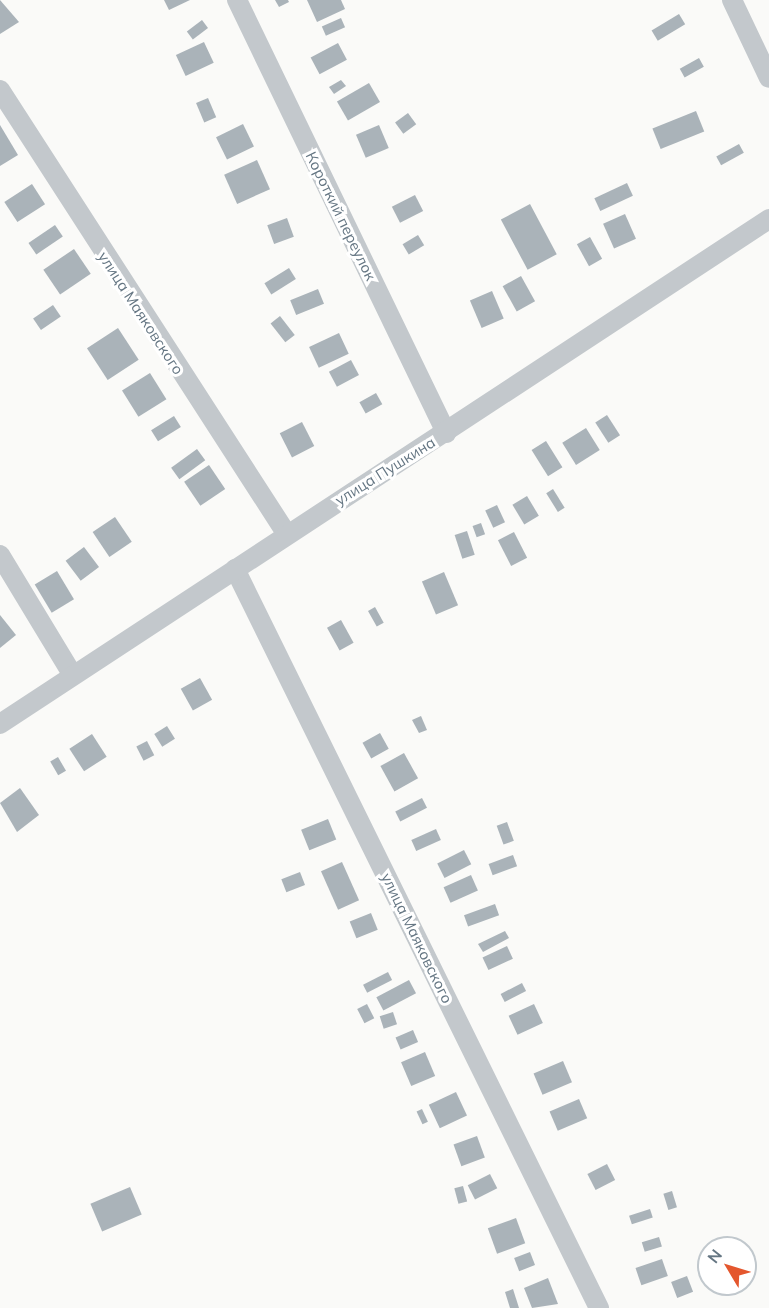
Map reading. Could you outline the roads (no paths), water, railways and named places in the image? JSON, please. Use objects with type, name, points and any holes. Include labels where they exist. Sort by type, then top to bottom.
[{"type":"street","name":"Короткий переулок","points":[[237,0],[446,433]]},
{"type":"street","points":[[732,0],[769,78]]},
{"type":"street","name":"улица Маяковского","points":[[0,90],[286,533]]},
{"type":"street","name":"улица Пушкина","points":[[0,724],[286,533],[446,433],[769,219]]},
{"type":"street","points":[[0,555],[72,674]]},
{"type":"street","name":"улица Маяковского","points":[[235,569],[599,1308]]}]
